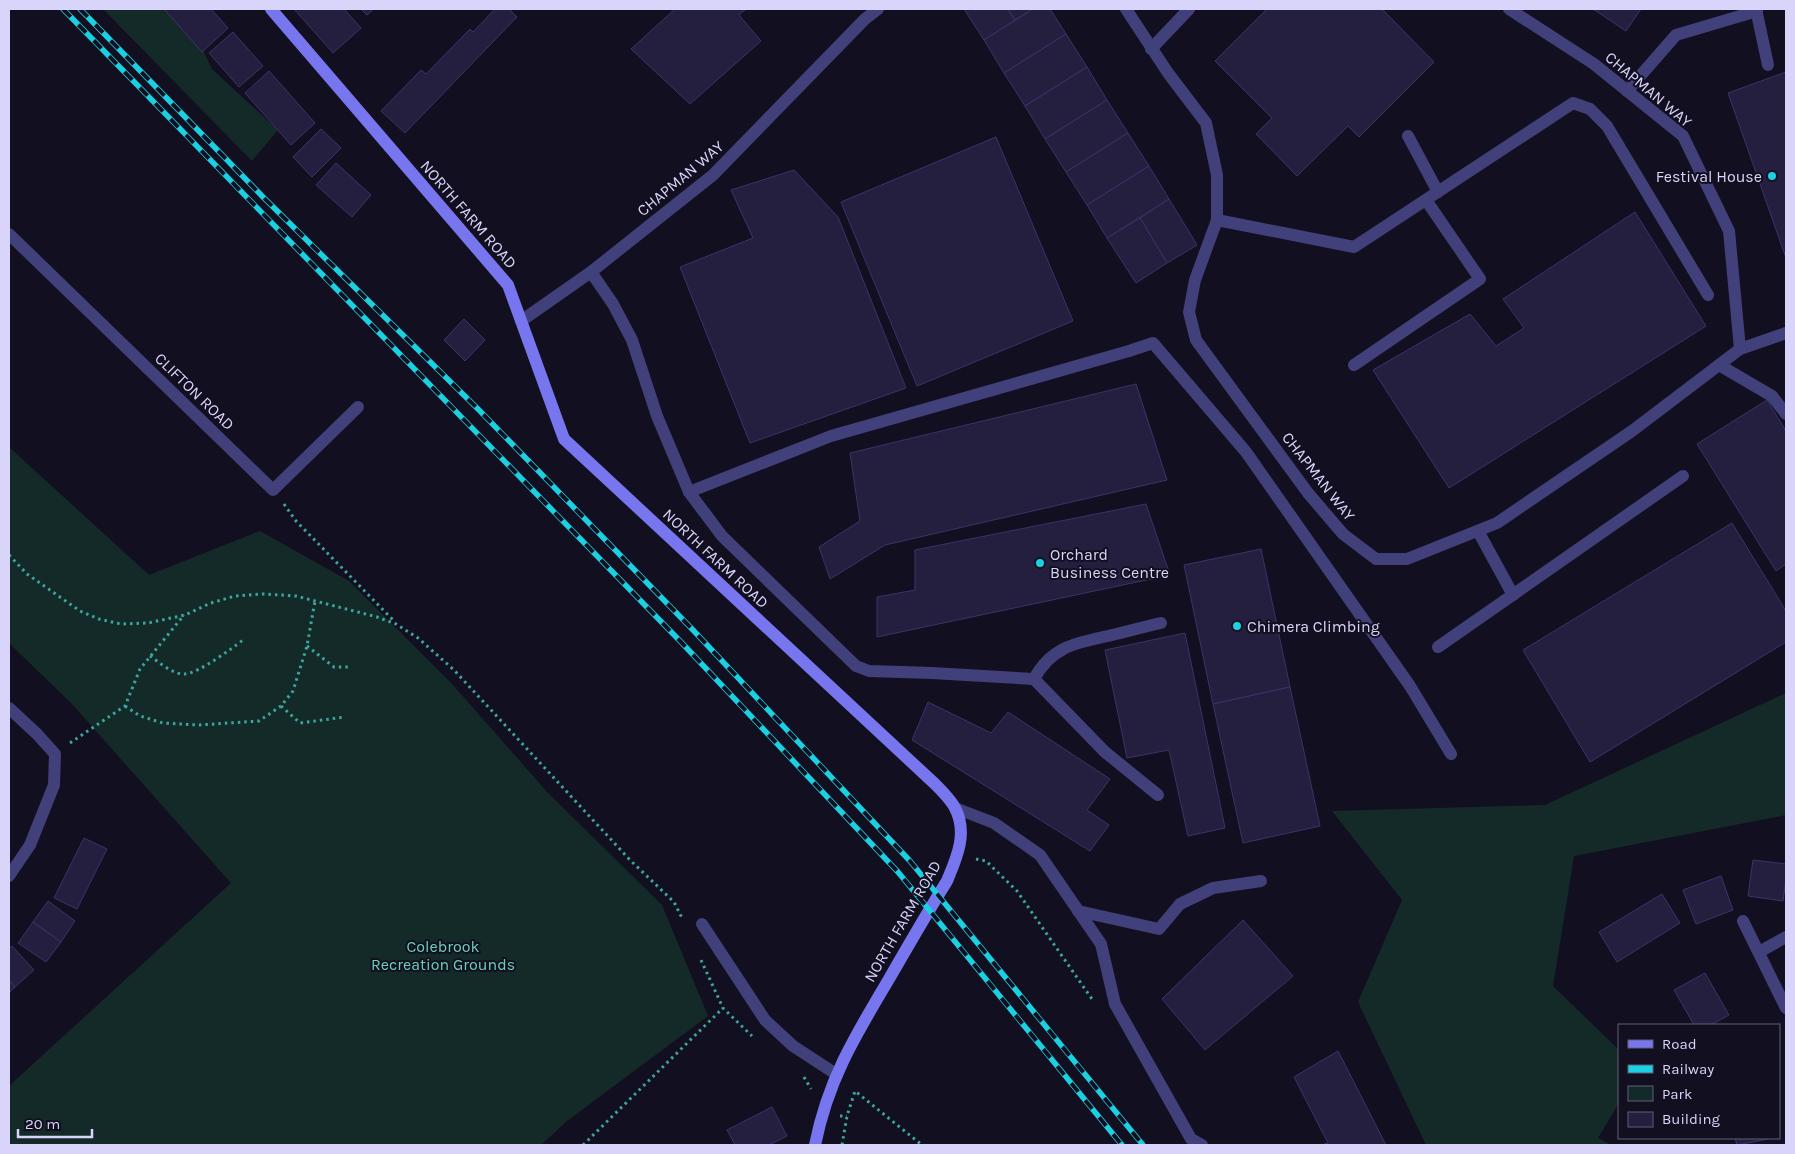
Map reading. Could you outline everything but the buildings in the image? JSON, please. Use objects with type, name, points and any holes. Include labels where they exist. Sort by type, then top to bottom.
[{"type":"street","name":"NORTH FARM ROAD","points":[[271,9],[508,285],[564,438],[935,784],[955,808],[962,830],[958,855],[946,880],[855,1035],[836,1074],[821,1117],[815,1145]]},
{"type":"street","name":"CHAPMAN WAY","points":[[521,320],[591,272],[713,175],[868,14],[878,9]]},
{"type":"street","name":"CHAPMAN WAY","points":[[1126,9],[1151,48],[1206,123],[1217,174],[1217,220],[1195,280],[1189,312],[1196,340],[1308,493],[1343,534],[1376,559],[1407,559],[1497,523],[1632,431],[1740,349],[1786,333]]},
{"type":"street","points":[[1151,48],[1189,9]]},
{"type":"street","name":"CHAPMAN WAY","points":[[1509,9],[1594,64],[1683,136],[1729,232],[1740,349]]},
{"type":"street","points":[[1627,91],[1676,35],[1756,10],[1768,65]]},
{"type":"street","points":[[1217,220],[1354,247],[1573,103],[1590,109],[1607,126],[1708,295]]},
{"type":"street","points":[[1408,136],[1438,192]]},
{"type":"street","points":[[1354,365],[1480,279],[1426,200]]},
{"type":"street","name":"CLIFTON ROAD","points":[[9,234],[274,490]]},
{"type":"street","points":[[591,272],[613,304],[632,340],[656,416],[689,492],[722,536],[856,666],[869,671],[1034,679],[1105,752],[1158,795]]},
{"type":"street","points":[[689,492],[831,436],[1153,343],[1246,452],[1410,686],[1451,754]]},
{"type":"street","points":[[1719,365],[1772,396],[1786,414]]},
{"type":"street","points":[[274,490],[358,407]]},
{"type":"street","points":[[1438,647],[1683,476]]},
{"type":"street","points":[[1478,531],[1513,595]]},
{"type":"street","points":[[1034,679],[1040,667],[1051,656],[1071,644],[1161,623]]},
{"type":"street","points":[[9,708],[38,734],[55,754],[54,784],[30,845],[9,876]]},
{"type":"street","points":[[955,808],[994,823],[1040,856],[1101,944],[1115,1004],[1191,1139],[1202,1145]]},
{"type":"street","points":[[1078,911],[1159,930],[1180,904],[1213,888],[1262,881]]},
{"type":"street","points":[[1743,921],[1786,1008]]},
{"type":"street","points":[[702,924],[765,1020],[793,1046],[836,1074]]},
{"type":"street","points":[[1759,952],[1786,937]]},
{"type":"path","points":[[274,490],[296,521],[396,624]]},
{"type":"path","points":[[9,555],[28,574],[80,611],[99,619],[121,624],[148,623],[185,614],[211,603],[244,595],[262,594],[288,596],[315,602],[377,617],[396,624],[418,638],[454,670],[630,860],[674,902],[687,929]]},
{"type":"path","points":[[125,706],[140,716],[163,723],[199,725],[259,721],[281,706],[293,691],[307,646],[315,602]]},
{"type":"path","points":[[55,754],[125,706],[140,670],[185,614]]},
{"type":"path","points":[[150,656],[167,668],[185,674],[203,667],[243,640]]},
{"type":"path","points":[[307,646],[334,667],[349,667]]},
{"type":"path","points":[[281,706],[300,723],[345,717]]},
{"type":"path","points":[[958,855],[986,861],[1017,891],[1096,1006]]},
{"type":"path","points":[[699,955],[723,1008],[744,1030],[759,1041]]},
{"type":"path","points":[[583,1145],[723,1008]]},
{"type":"path","points":[[802,1074],[811,1087],[808,1113],[821,1117],[847,1116]]},
{"type":"path","points":[[842,1145],[847,1116],[855,1091],[922,1145]]},
{"type":"green space","points":[[103,9],[183,9],[212,69],[278,130],[252,161]]},
{"type":"green space","name":"Colebrook Recreation Grounds","points":[[9,447],[149,575],[260,531],[349,581],[452,684],[548,793],[662,905],[708,1016],[567,1121],[541,1145],[9,1145],[9,1086],[231,883],[72,704],[9,643]]},
{"type":"green space","points":[[1786,693],[1786,815],[1574,856],[1553,986],[1618,1049],[1618,1105],[1598,1138],[1611,1145],[1426,1145],[1358,1002],[1402,900],[1332,811],[1545,805]]},
{"type":"railway","points":[[63,9],[681,642],[898,872],[1122,1145]]},
{"type":"railway","points":[[80,9],[263,197],[479,410],[693,630],[910,861],[1143,1145]]},
{"type":"place","name":"Festival House","points":[[1772,176]]},
{"type":"place","name":"Orchard Business Centre","points":[[1040,563]]},
{"type":"place","name":"Chimera Climbing","points":[[1237,626]]}]
